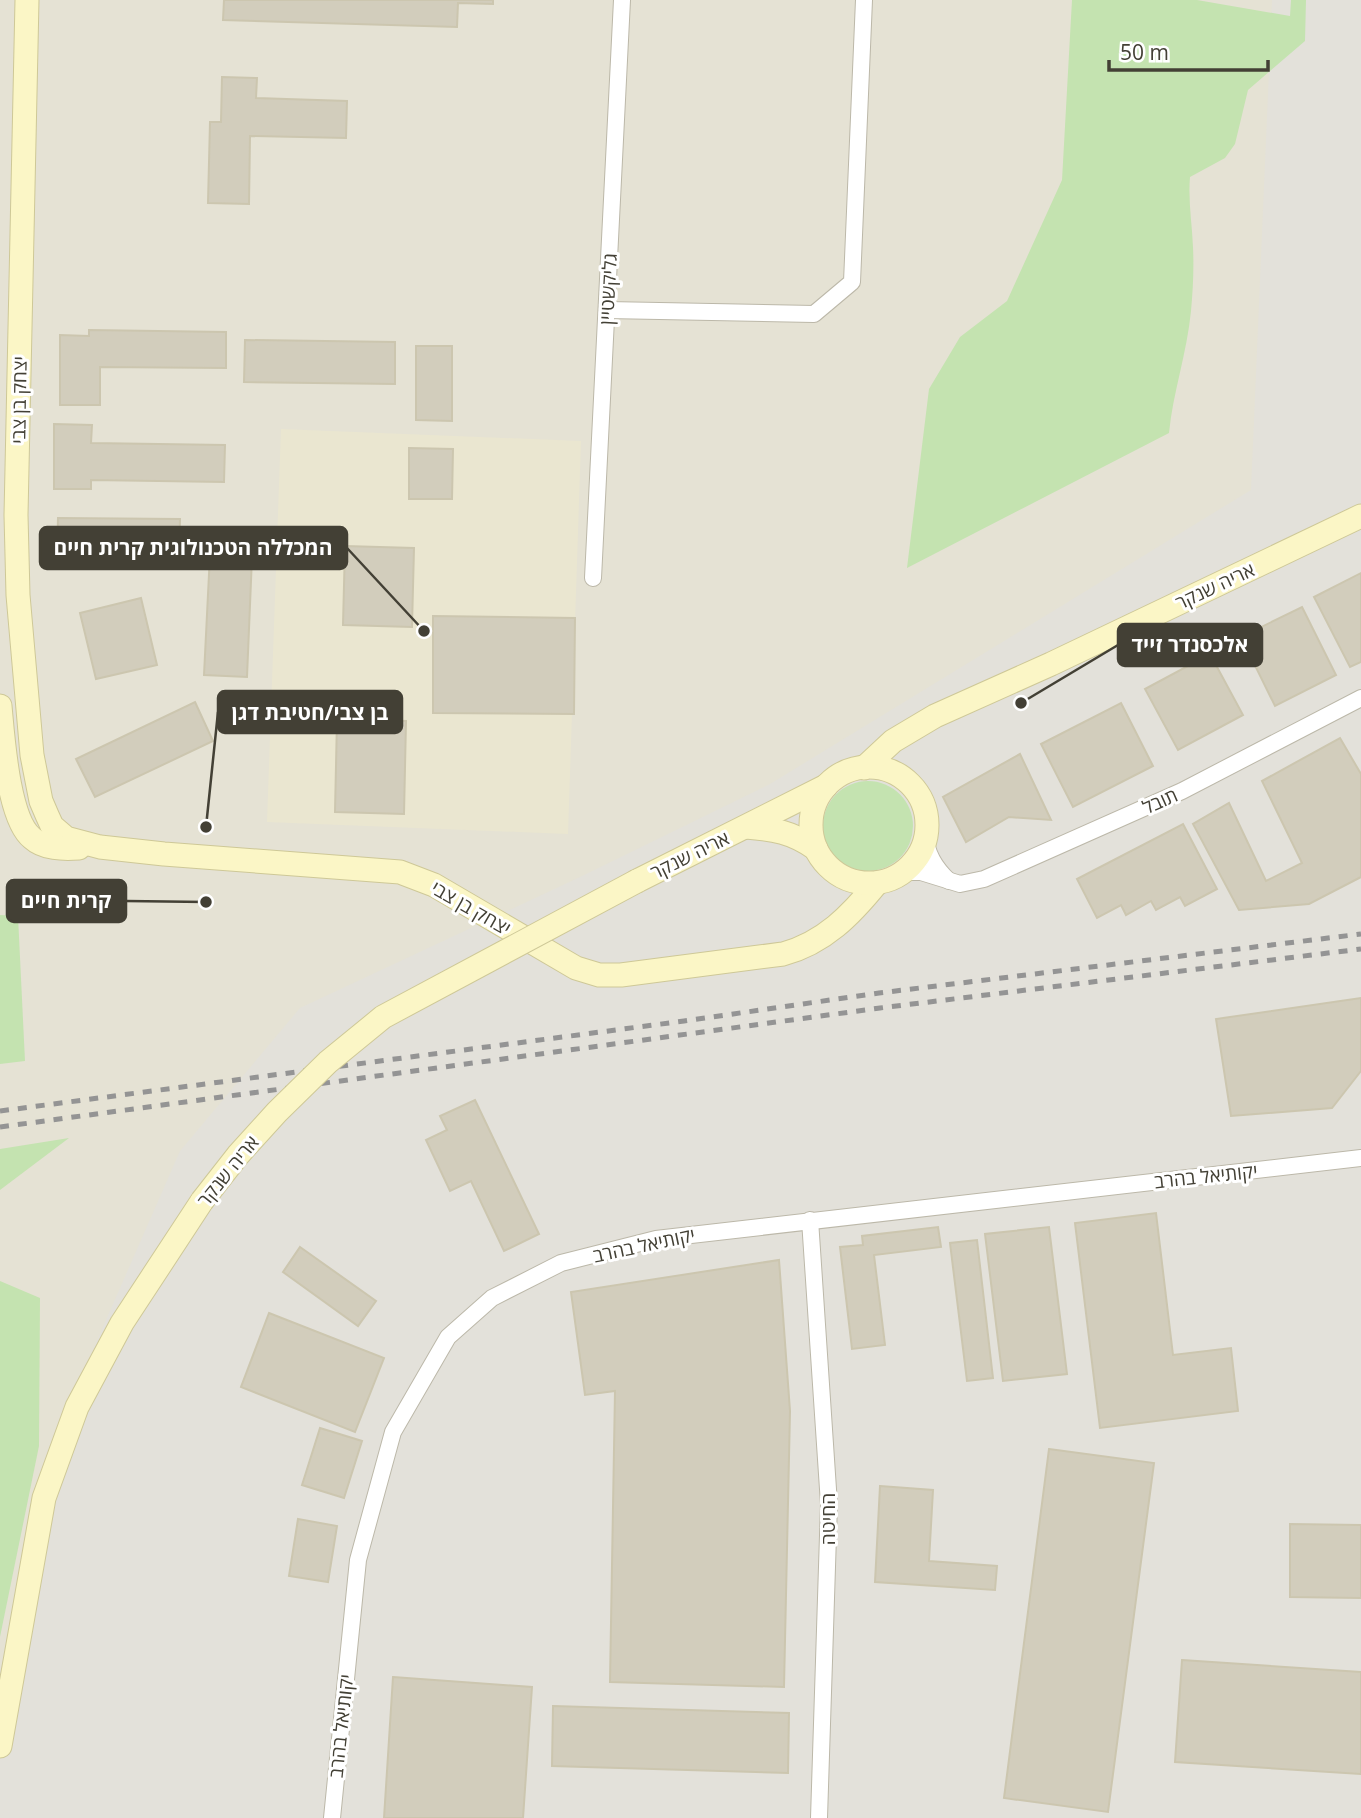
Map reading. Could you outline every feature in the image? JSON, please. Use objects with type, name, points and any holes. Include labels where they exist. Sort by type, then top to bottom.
[{"type":"street","name":"יצחק בן צבי","points":[[27,0],[16,515],[18,595],[32,755],[41,801],[52,826],[65,838],[100,847]]},
{"type":"street","name":"גליקשטיין","points":[[593,578],[622,0]]},
{"type":"street","points":[[607,310],[814,314],[852,282],[864,0]]},
{"type":"street","name":"אריה שנקר","points":[[864,768],[893,741],[916,726],[1361,516]]},
{"type":"street","name":"תובל","points":[[903,872],[921,872],[951,883],[968,883],[996,874],[1182,791],[1361,698]]},
{"type":"street","name":"יצחק בן צבי","points":[[0,706],[14,803],[27,834],[43,845],[100,847],[254,862],[400,872],[434,885],[576,968],[599,975],[621,975],[800,950],[829,933],[857,908],[877,883]]},
{"type":"street","points":[[903,779],[901,757],[916,726]]},
{"type":"street","points":[[829,933],[842,899],[840,885],[816,849],[811,833],[811,816],[817,800],[826,786],[850,771],[864,768],[884,770],[903,779],[914,790],[926,819],[925,835],[918,856],[903,872],[877,883],[846,879],[833,871]]},
{"type":"street","name":"אריה שנקר","points":[[0,1746],[44,1498],[77,1407],[122,1323],[202,1201],[238,1155],[328,1062],[383,1017],[637,881],[826,786]]},
{"type":"street","name":"אריה שנקר","points":[[746,827],[774,829],[800,837],[816,849]]},
{"type":"street","points":[[925,835],[935,865],[951,883]]},
{"type":"street","name":"יקותיאל בהרב","points":[[332,1818],[358,1560],[393,1432],[448,1336],[492,1298],[561,1263],[656,1238],[1361,1158]]},
{"type":"street","name":"החיטה","points":[[810,1220],[829,1504],[819,1818]]},
{"type":"shaded area","points":[[0,0],[1361,0],[1361,1818],[0,1818]]},
{"type":"shaded area","points":[[1272,0],[1361,0],[1361,1818],[0,1818],[0,1757],[64,1416],[180,1151],[300,1008],[580,877],[770,784],[1251,490]]},
{"type":"shaded area","points":[[281,429],[581,441],[568,834],[267,822]]},
{"type":"green space","points":[[1072,0],[1197,0],[1290,16],[1291,0],[1306,0],[1305,41],[1248,90],[1235,144],[1225,158],[1190,177],[1192,303],[1169,433],[907,568],[929,389],[960,337],[1007,301],[1062,180]]},
{"type":"green space","points":[[859,781],[877,781],[893,788],[906,801],[913,817],[913,835],[906,851],[893,864],[877,871],[859,871],[843,864],[830,851],[823,835],[823,817],[830,801],[843,788]]},
{"type":"green space","points":[[0,915],[18,916],[25,1061],[0,1064]]},
{"type":"green space","points":[[69,1138],[0,1190],[0,1149]]},
{"type":"green space","points":[[0,1281],[40,1298],[39,1446],[0,1637]]},
{"type":"building","points":[[224,0],[493,0],[493,4],[458,3],[457,27],[223,20]]},
{"type":"building","points":[[222,77],[257,78],[256,98],[347,101],[346,138],[250,136],[249,204],[208,203],[210,122],[221,122]]},
{"type":"building","points":[[89,330],[226,332],[226,368],[100,367],[100,405],[60,405],[60,335],[89,336]]},
{"type":"building","points":[[245,340],[395,342],[395,384],[244,382]]},
{"type":"building","points":[[416,346],[452,346],[452,421],[416,420]]},
{"type":"building","points":[[54,424],[92,425],[91,443],[225,445],[224,482],[91,480],[91,489],[54,489]]},
{"type":"building","points":[[409,448],[453,449],[452,499],[409,499]]},
{"type":"building","points":[[58,518],[180,519],[179,558],[57,557]]},
{"type":"building","points":[[345,546],[414,548],[412,627],[343,625]]},
{"type":"building","points":[[210,554],[252,557],[247,677],[204,675]]},
{"type":"building","points":[[1361,573],[1361,662],[1350,667],[1314,597]]},
{"type":"building","points":[[141,598],[157,665],[96,679],[80,613]]},
{"type":"building","points":[[1302,607],[1336,675],[1275,706],[1241,637]]},
{"type":"building","points":[[433,616],[575,618],[574,714],[433,713]]},
{"type":"building","points":[[1210,654],[1243,715],[1178,750],[1145,689]]},
{"type":"building","points":[[195,702],[213,741],[95,797],[76,759]]},
{"type":"building","points":[[1121,703],[1153,766],[1073,807],[1041,744]]},
{"type":"building","points":[[337,719],[406,721],[404,814],[335,812]]},
{"type":"building","points":[[1340,738],[1361,774],[1361,877],[1309,904],[1239,910],[1193,824],[1229,803],[1266,881],[1302,863],[1262,781]]},
{"type":"building","points":[[1020,754],[1051,820],[1009,817],[966,842],[943,797]]},
{"type":"building","points":[[1183,824],[1217,889],[1185,906],[1180,897],[1156,910],[1151,901],[1126,915],[1121,905],[1097,918],[1077,879]]},
{"type":"building","points":[[1361,998],[1361,1071],[1332,1108],[1231,1116],[1216,1019]]},
{"type":"building","points":[[475,1100],[539,1234],[504,1251],[471,1181],[450,1191],[426,1140],[447,1130],[440,1116]]},
{"type":"building","points":[[1156,1213],[1173,1355],[1231,1348],[1238,1411],[1100,1428],[1075,1223]]},
{"type":"building","points":[[938,1227],[941,1247],[874,1255],[885,1345],[852,1349],[840,1247],[863,1245],[862,1236]]},
{"type":"building","points":[[1049,1227],[1067,1374],[1003,1381],[985,1234]]},
{"type":"building","points":[[977,1240],[993,1378],[967,1381],[950,1243]]},
{"type":"building","points":[[300,1247],[376,1301],[358,1326],[283,1272]]},
{"type":"building","points":[[779,1260],[790,1411],[784,1687],[610,1682],[615,1391],[585,1395],[571,1292]]},
{"type":"building","points":[[269,1313],[384,1358],[355,1432],[241,1387]]},
{"type":"building","points":[[320,1428],[362,1441],[344,1498],[302,1485]]},
{"type":"building","points":[[1049,1449],[1154,1463],[1108,1812],[1004,1798]]},
{"type":"building","points":[[880,1486],[933,1490],[929,1561],[997,1566],[995,1590],[875,1582]]},
{"type":"building","points":[[298,1519],[337,1526],[328,1582],[289,1576]]},
{"type":"building","points":[[1290,1524],[1361,1525],[1361,1598],[1290,1597]]},
{"type":"building","points":[[1182,1660],[1361,1672],[1361,1774],[1175,1762]]},
{"type":"building","points":[[393,1677],[532,1687],[523,1818],[384,1818]]},
{"type":"building","points":[[553,1706],[789,1713],[788,1773],[552,1766]]},
{"type":"railway","points":[[0,1111],[879,993],[1361,934]]},
{"type":"railway","points":[[0,1127],[880,1008],[1361,949]]},
{"type":"place","name":"המכללה הטכנולוגית קרית חיים","points":[[424,631]]},
{"type":"place","name":"אלכסנדר זייד","points":[[1021,703]]},
{"type":"place","name":"בן צבי/חטיבת דגן","points":[[206,827]]},
{"type":"place","name":"קרית חיים","points":[[206,902]]}]
